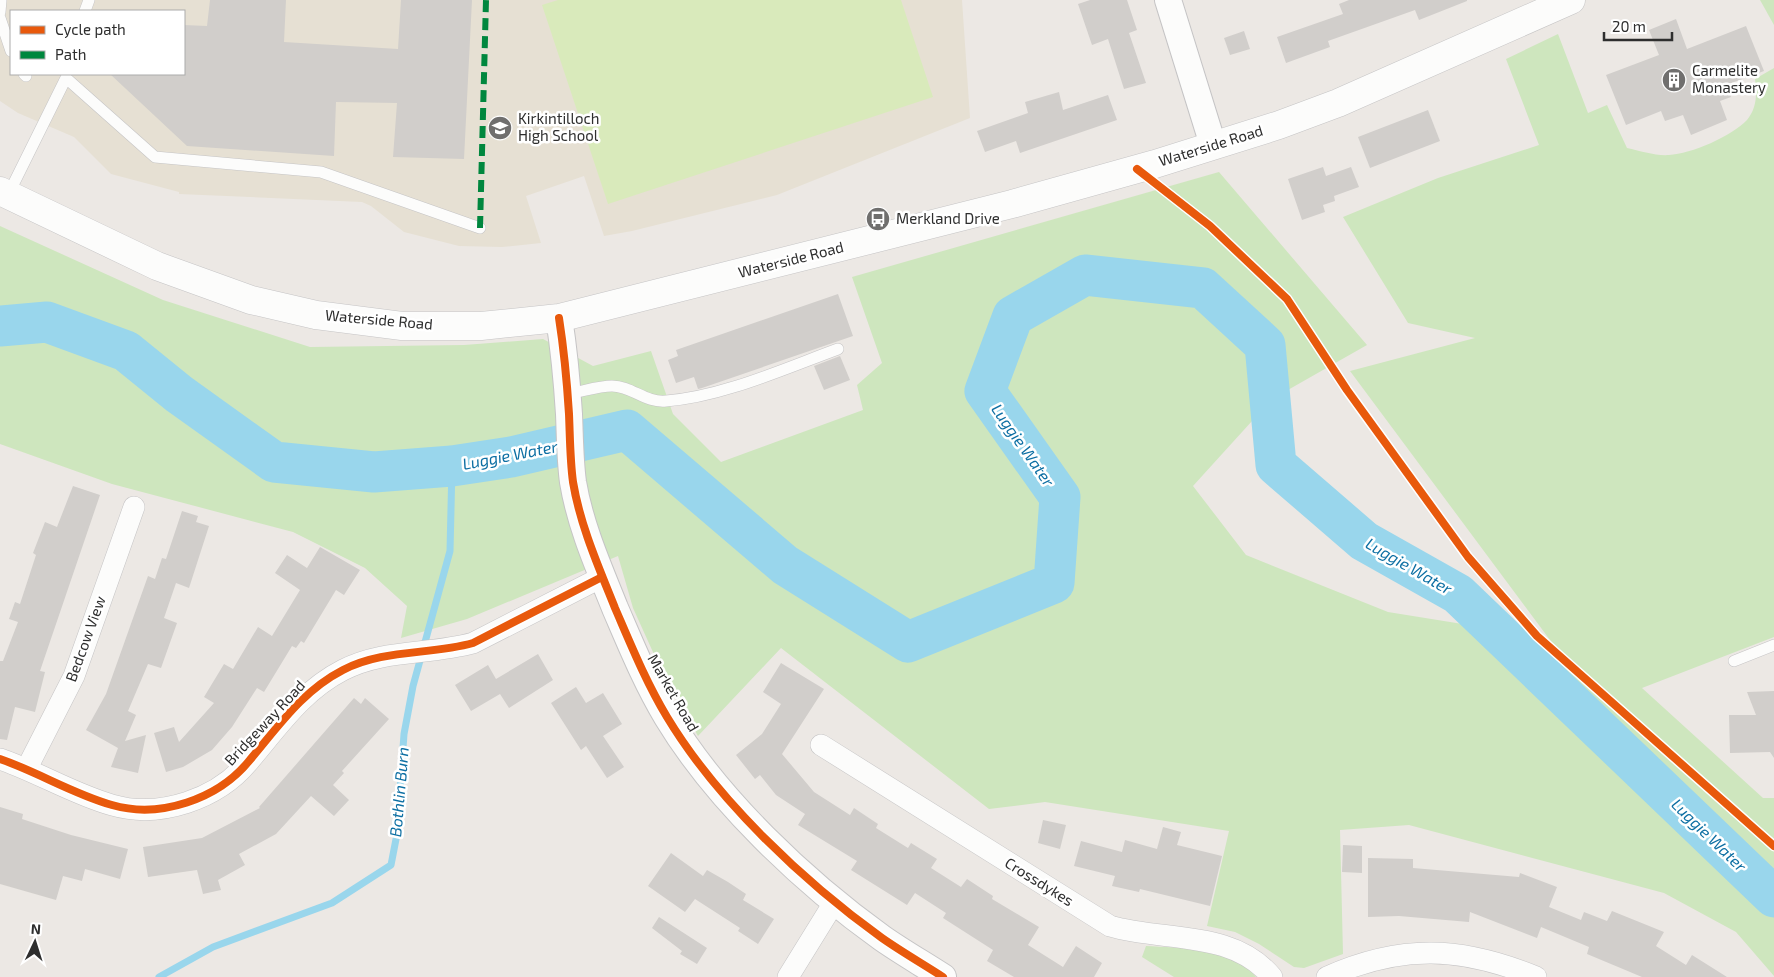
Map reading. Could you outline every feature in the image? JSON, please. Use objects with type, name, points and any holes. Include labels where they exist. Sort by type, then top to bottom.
[{"type":"main road","name":"Waterside Road","points":[[4,193],[156,266],[199,283],[260,302],[316,315],[402,326],[481,326],[559,318],[1012,204],[1214,145],[1338,104],[1571,0]]},
{"type":"street","points":[[1168,0],[1214,145]]},
{"type":"street","name":"Market Road","points":[[559,318],[568,404],[571,456],[579,508],[602,577],[641,668],[668,718],[701,765],[741,814],[785,856],[835,901],[882,938],[943,977]]},
{"type":"street","name":"Bedcow View","points":[[27,768],[74,676],[134,506]]},
{"type":"street","name":"Bridgeway Road","points":[[0,759],[27,768],[91,798],[114,806],[159,808],[194,801],[234,777],[306,694],[343,670],[360,662],[387,656],[453,649],[473,643],[602,577]]},
{"type":"street","name":"Crossdykes","points":[[821,745],[1110,926],[1133,933],[1195,939],[1219,944],[1242,954],[1263,967],[1272,977]]},
{"type":"street","points":[[788,977],[835,901]]},
{"type":"street","points":[[1327,977],[1368,960],[1401,954],[1441,952],[1478,957],[1512,967],[1536,977]]},
{"type":"lane","points":[[0,12],[1,0]]},
{"type":"lane","points":[[0,18],[10,48]]},
{"type":"lane","points":[[4,193],[66,76],[155,157],[320,172],[480,228]]},
{"type":"lane","points":[[568,404],[613,386],[630,390],[646,400],[664,402],[682,400],[746,383],[838,349]]},
{"type":"lane","points":[[1734,661],[1774,646]]},
{"type":"shaded area","name":"Kirkintilloch High School","points":[[0,0],[962,0],[970,118],[777,195],[632,231],[604,236],[584,176],[526,196],[541,243],[502,247],[459,246],[404,232],[371,206],[362,202],[179,194],[179,192],[111,174],[74,137],[18,113],[0,101]]},
{"type":"green space","points":[[558,0],[901,0],[933,97],[608,204],[542,5]]},
{"type":"green space","points":[[1760,0],[1774,0],[1774,25]]},
{"type":"green space","points":[[1558,34],[1588,113],[1607,105],[1627,148],[1653,154],[1678,154],[1699,148],[1732,132],[1747,120],[1753,111],[1756,95],[1755,79],[1774,68],[1774,637],[1642,688],[1763,798],[1774,798],[1774,976],[1736,932],[1664,893],[1409,825],[1340,830],[1343,954],[1304,968],[1294,967],[1259,944],[1235,932],[1207,926],[1229,831],[1045,802],[989,809],[781,648],[698,736],[662,672],[633,608],[618,556],[467,619],[401,638],[407,606],[365,568],[293,532],[112,484],[0,444],[0,226],[163,300],[310,347],[464,345],[543,339],[593,366],[651,351],[673,414],[721,462],[863,410],[857,385],[882,363],[852,277],[1219,172],[1367,345],[1272,399],[1193,486],[1246,555],[1388,612],[1537,636],[1553,644],[1350,371],[1475,338],[1408,323],[1343,217],[1438,178],[1539,145],[1506,59]]},
{"type":"green space","points":[[1146,946],[1190,949],[1221,955],[1247,967],[1256,977],[1174,977],[1142,957]]},
{"type":"building","points":[[210,0],[286,0],[284,42],[398,49],[401,0],[472,0],[464,159],[393,157],[397,103],[336,102],[334,156],[187,146],[111,75],[185,75],[185,25],[207,26]]},
{"type":"building","points":[[1090,0],[1127,0],[1137,30],[1129,33],[1146,83],[1124,89],[1108,39],[1092,45],[1078,4]]},
{"type":"building","points":[[1349,0],[1467,1],[1419,20],[1415,10],[1328,41],[1330,47],[1286,63],[1277,37],[1343,14],[1339,4]]},
{"type":"building","name":"Carmelite Monastery","points":[[1676,19],[1687,49],[1746,26],[1764,71],[1726,85],[1731,97],[1720,101],[1727,120],[1691,135],[1683,115],[1665,121],[1661,111],[1626,125],[1606,75],[1659,55],[1649,30]]},
{"type":"building","points":[[1244,31],[1250,49],[1230,55],[1224,38]]},
{"type":"building","points":[[1059,92],[1063,110],[1108,95],[1117,120],[1020,153],[1016,141],[985,152],[977,131],[1028,113],[1025,102]]},
{"type":"building","points":[[1428,110],[1440,141],[1370,168],[1358,137]]},
{"type":"building","points":[[1323,167],[1326,176],[1351,167],[1359,187],[1334,196],[1335,201],[1323,205],[1325,212],[1302,220],[1288,179]]},
{"type":"building","points":[[838,294],[853,336],[702,388],[698,389],[694,377],[676,383],[668,360],[678,356],[676,350]]},
{"type":"building","points":[[840,356],[850,380],[824,390],[814,366]]},
{"type":"building","points":[[73,486],[100,495],[40,671],[45,672],[35,712],[15,707],[7,740],[0,739],[0,661],[3,661],[18,622],[9,619],[15,602],[20,604],[36,555],[33,553],[45,522],[57,527]]},
{"type":"building","points":[[182,511],[198,516],[196,522],[209,526],[189,588],[176,583],[164,618],[177,623],[161,668],[148,664],[128,711],[136,715],[125,741],[146,735],[138,773],[111,767],[118,748],[86,730],[106,694],[148,576],[155,579],[162,558],[166,559]]},
{"type":"building","points":[[320,547],[360,570],[344,595],[336,590],[304,643],[301,641],[296,648],[292,646],[264,692],[257,688],[232,727],[212,750],[183,767],[166,772],[154,733],[174,727],[179,742],[214,703],[204,697],[224,664],[233,669],[258,627],[272,636],[300,590],[275,573],[287,555],[307,568]]},
{"type":"building","points":[[538,654],[553,680],[509,708],[500,694],[471,711],[455,685],[488,665],[496,679]]},
{"type":"building","points":[[781,663],[824,689],[782,754],[814,792],[850,815],[854,808],[878,824],[876,828],[908,848],[911,843],[937,859],[931,868],[961,887],[967,879],[993,896],[992,899],[1039,927],[1028,945],[1063,967],[1076,946],[1102,963],[1094,977],[1014,977],[987,961],[993,950],[943,918],[946,913],[915,893],[907,905],[851,870],[857,861],[798,825],[805,814],[776,795],[760,775],[755,779],[736,755],[762,734],[781,704],[763,692]]},
{"type":"building","points":[[576,687],[586,703],[603,693],[622,724],[603,736],[624,767],[607,778],[586,746],[581,750],[551,703]]},
{"type":"building","points":[[1774,691],[1774,758],[1770,752],[1730,753],[1729,715],[1756,715],[1747,692]]},
{"type":"building","points":[[354,698],[361,704],[365,698],[389,719],[342,771],[344,773],[333,785],[349,800],[334,816],[311,796],[276,834],[239,854],[245,865],[218,880],[221,890],[203,894],[197,870],[148,877],[143,847],[202,838],[260,808]]},
{"type":"building","points":[[0,807],[23,814],[22,819],[71,835],[128,849],[120,879],[85,869],[82,881],[63,876],[56,900],[0,884]]},
{"type":"building","points":[[1043,820],[1066,825],[1060,849],[1038,843]]},
{"type":"building","points":[[1163,827],[1181,832],[1177,845],[1222,856],[1210,906],[1140,889],[1139,892],[1112,886],[1115,876],[1074,866],[1081,841],[1122,852],[1125,840],[1157,849]]},
{"type":"building","points":[[1343,845],[1362,846],[1362,873],[1342,872]]},
{"type":"building","points":[[671,853],[703,876],[707,870],[728,882],[746,894],[743,900],[774,919],[758,944],[738,931],[740,928],[695,899],[685,912],[648,886]]},
{"type":"building","points":[[1368,858],[1413,859],[1413,868],[1519,877],[1520,873],[1557,887],[1549,907],[1581,920],[1584,912],[1607,921],[1612,911],[1664,932],[1656,946],[1686,965],[1692,955],[1727,977],[1642,977],[1587,954],[1589,947],[1541,927],[1537,938],[1470,912],[1469,922],[1399,916],[1368,917]]},
{"type":"building","points":[[659,917],[707,948],[697,964],[680,954],[682,951],[652,928]]},
{"type":"waterway","name":"Luggie Water","points":[[0,326],[47,322],[126,351],[179,394],[274,462],[374,472],[452,466],[511,457],[627,430],[785,565],[908,642],[1054,583],[1060,497],[985,391],[1013,316],[1085,275],[1203,288],[1265,345],[1276,465],[1364,541],[1458,594],[1774,897]]},
{"type":"waterway","name":"Bothlin Burn","points":[[159,977],[213,947],[332,903],[391,865],[397,834],[404,734],[413,686],[450,551],[452,466]]},
{"type":"marked path","points":[[480,228],[486,0]]},
{"type":"cycle path","points":[[1137,169],[1210,226],[1287,299],[1347,390],[1468,557],[1537,636],[1774,846]]},
{"type":"cycle path","points":[[559,318],[564,354],[572,474],[580,514],[615,608],[659,704],[687,748],[711,779],[764,838],[852,916],[882,938],[943,977]]},
{"type":"cycle path","points":[[0,759],[83,795],[112,805],[130,809],[149,809],[187,803],[221,786],[236,774],[303,699],[315,688],[343,670],[358,663],[390,655],[457,647],[473,643],[602,577]]},
{"type":"place","name":"Carmelite Monastery","points":[[1674,80]]},
{"type":"place","name":"Kirkintilloch High School","points":[[500,128]]},
{"type":"place","name":"Merkland Drive","points":[[878,219]]}]
